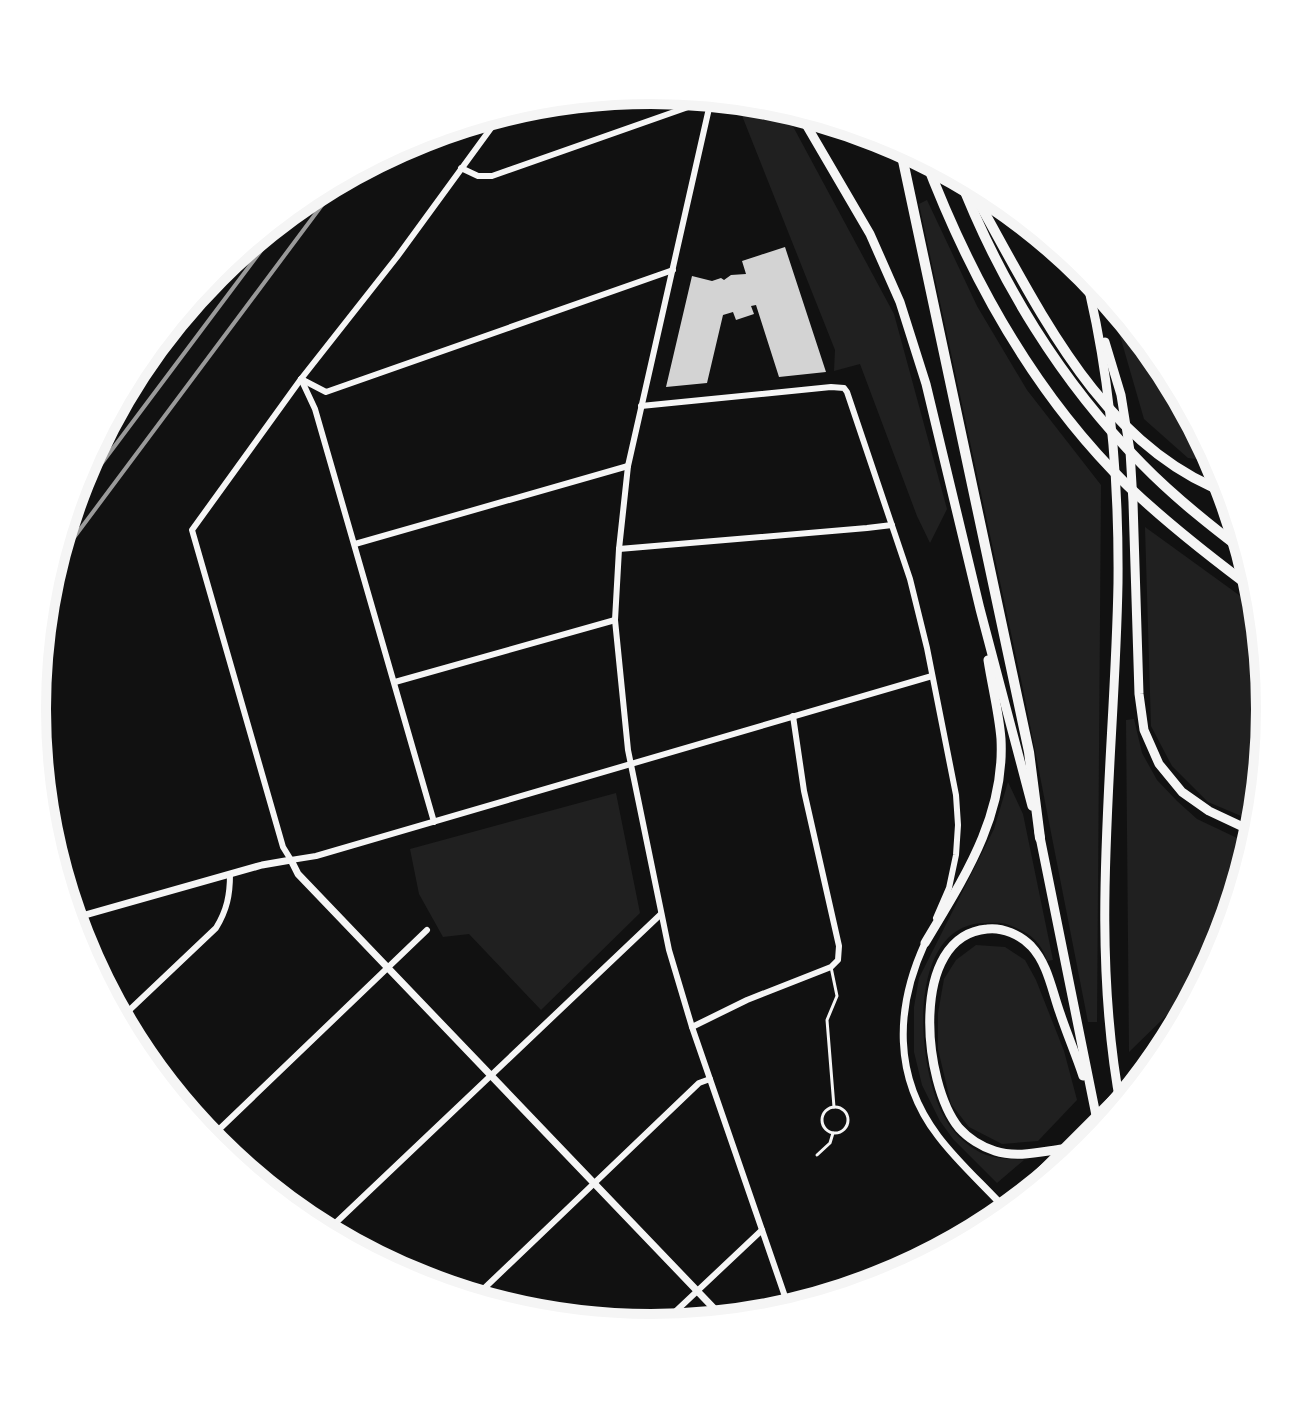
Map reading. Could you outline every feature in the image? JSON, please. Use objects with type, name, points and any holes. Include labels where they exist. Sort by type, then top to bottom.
[{"type":"highway","points":[[903,159],[1029,752],[1040,838]]},
{"type":"highway","points":[[931,172],[957,237],[984,291],[1016,345],[1058,405],[1106,463],[1154,510],[1242,580]]},
{"type":"highway","points":[[965,192],[983,235],[1014,294],[1074,385],[1145,467],[1233,542]]},
{"type":"highway","points":[[976,199],[1041,315],[1100,397],[1133,432],[1160,454],[1215,487]]},
{"type":"main road","points":[[805,123],[870,234],[900,302],[926,384],[980,609],[1040,838],[1097,1119]]},
{"type":"main road","points":[[1089,291],[1121,395],[1130,451],[1139,706],[1147,742],[1159,764],[1182,792],[1209,811],[1245,827]]},
{"type":"main road","points":[[1093,306],[1106,379],[1118,516],[1105,885],[1110,1023],[1119,1094]]},
{"type":"main road","points":[[925,943],[981,843],[997,791],[1001,738],[980,609]]},
{"type":"main road","points":[[1062,1149],[1017,1154],[993,1150],[970,1137],[949,1112],[935,1070],[931,1016],[937,972],[952,945],[977,930],[993,928],[1017,935],[1031,946],[1043,965],[1093,1102]]},
{"type":"main road","points":[[1042,1171],[1128,1083]]},
{"type":"street","points":[[461,168],[472,175],[492,176],[689,105]]},
{"type":"street","points":[[709,107],[628,466],[615,620],[628,750],[669,950],[692,1027],[786,1299]]},
{"type":"street","points":[[493,124],[397,257],[301,379],[192,530],[283,847],[298,874],[716,1311]]},
{"type":"street","points":[[301,379],[326,392],[673,270]]},
{"type":"street","points":[[301,379],[315,409],[434,822]]},
{"type":"street","points":[[641,406],[831,387],[844,388],[850,397],[910,579],[956,795],[956,855],[949,888],[909,982],[903,1022],[905,1060],[911,1084],[936,1134],[1000,1203]]},
{"type":"street","points":[[355,544],[628,466]]},
{"type":"street","points":[[619,549],[892,525]]},
{"type":"street","points":[[395,682],[615,620]]},
{"type":"street","points":[[82,916],[262,865],[316,856],[932,676]]},
{"type":"street","points":[[692,1027],[747,1000],[831,967],[838,960],[839,946],[804,791],[793,716]]},
{"type":"street","points":[[127,1012],[216,928],[226,912],[230,874]]},
{"type":"street","points":[[334,1224],[661,914]]},
{"type":"street","points":[[217,1131],[427,930]]},
{"type":"street","points":[[482,1290],[699,1083],[710,1079]]},
{"type":"street","points":[[673,1313],[762,1230]]},
{"type":"lane","points":[[831,967],[837,996],[827,1020],[834,1107]]},
{"type":"lane","points":[[834,1107],[843,1110],[848,1120],[843,1130],[833,1133],[822,1122],[824,1112],[834,1107]]},
{"type":"lane","points":[[817,1155],[830,1143],[833,1133]]},
{"type":"shaded area","points":[[740,110],[789,120],[894,314],[947,509],[930,543],[860,364],[834,371],[835,350]]},
{"type":"shaded area","points":[[927,200],[977,306],[1027,390],[1101,485],[1097,1022],[1088,1022],[1023,689],[919,204]]},
{"type":"shaded area","points":[[1116,320],[1176,406],[1203,460],[1188,458],[1144,419]]},
{"type":"shaded area","points":[[1145,527],[1247,601],[1256,669],[1257,709],[1256,749],[1247,818],[1208,802],[1172,766],[1151,726]]},
{"type":"shaded area","points":[[1134,719],[1142,753],[1157,780],[1177,801],[1197,819],[1242,840],[1225,904],[1195,977],[1183,1000],[1129,1052],[1126,720]]},
{"type":"shaded area","points":[[1008,782],[1023,814],[1053,960],[1047,961],[1041,948],[1028,934],[1006,924],[985,923],[959,930],[941,947],[929,973],[924,1004],[928,1069],[936,1098],[949,1124],[963,1141],[981,1153],[1024,1160],[997,1183],[953,1139],[922,1085],[914,1052],[914,1007],[919,978],[994,829]]},
{"type":"shaded area","points":[[616,793],[640,913],[541,1010],[469,934],[443,937],[419,894],[410,849]]},
{"type":"shaded area","points":[[976,945],[1005,947],[1025,960],[1064,1051],[1077,1100],[1038,1141],[1002,1144],[969,1127],[951,1104],[938,1049],[938,1013],[944,979],[956,960]]},
{"type":"building","points":[[785,247],[826,372],[779,377],[756,305],[751,306],[754,314],[736,320],[733,312],[723,315],[707,383],[666,387],[692,276],[712,281],[746,274],[742,261]]},
{"type":"railway","points":[[69,544],[327,199]]},
{"type":"railway","points":[[93,475],[269,241]]}]
